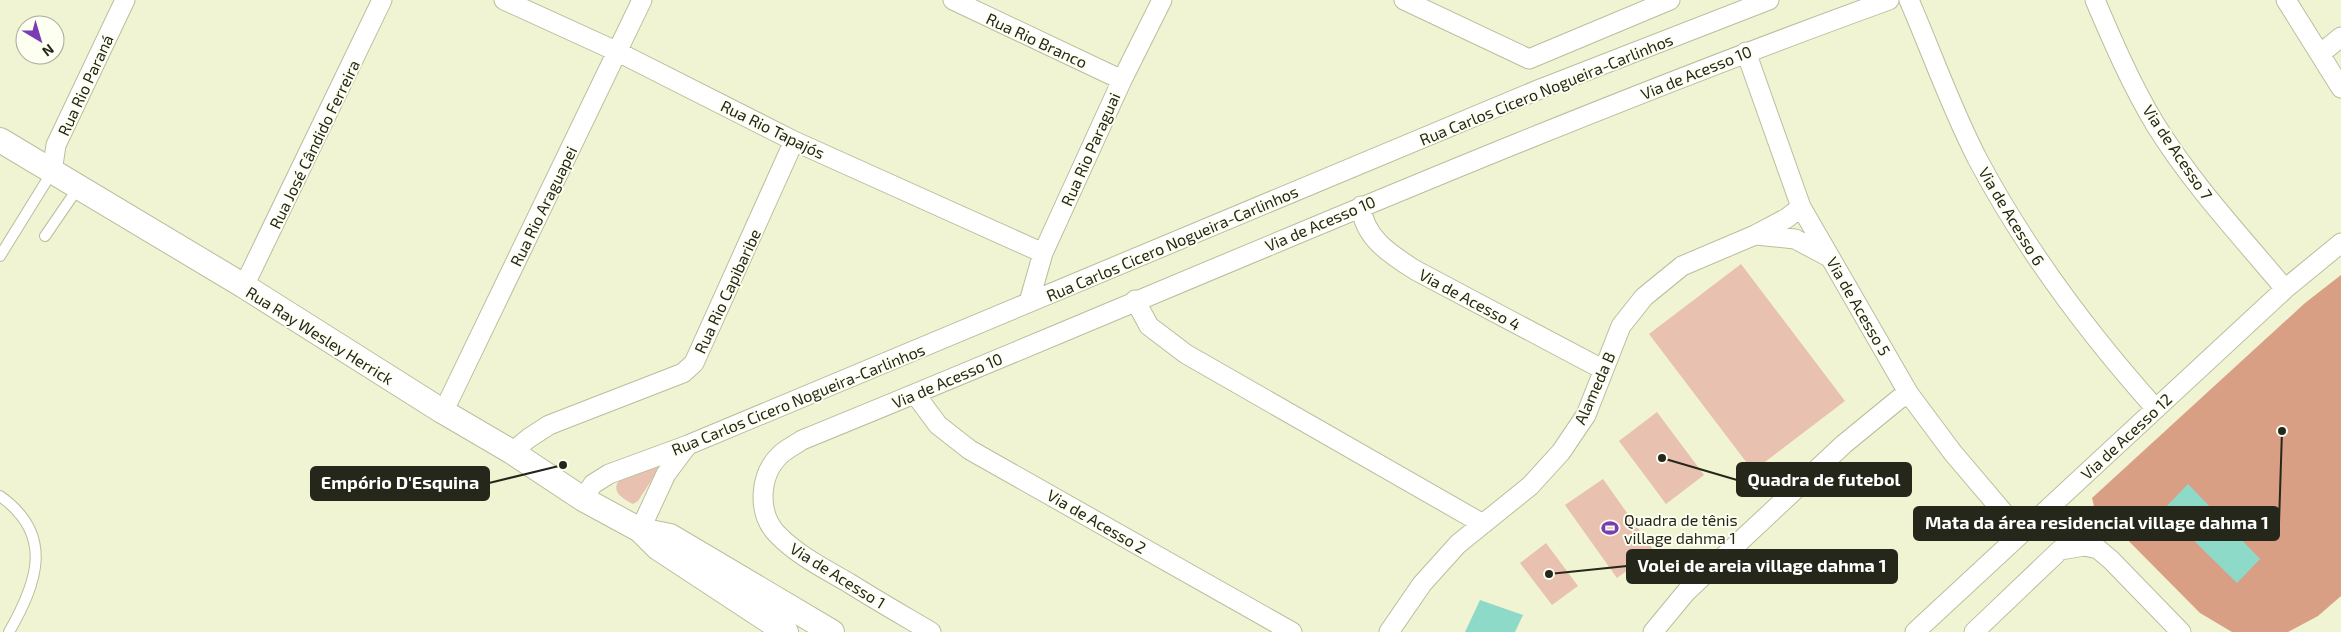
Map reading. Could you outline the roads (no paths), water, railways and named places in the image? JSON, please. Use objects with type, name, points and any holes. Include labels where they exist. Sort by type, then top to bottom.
[{"type":"street","name":"Rua Rio Paraná","points":[[52,172],[56,145],[125,0]]},
{"type":"street","name":"Rua José Cândido Ferreira","points":[[244,286],[382,0]]},
{"type":"street","name":"Rua Rio Tapajós","points":[[504,0],[618,52],[794,141],[1043,253]]},
{"type":"street","name":"Rua Rio Araguapei","points":[[442,411],[642,0]]},
{"type":"street","name":"Rua Rio Branco","points":[[953,0],[1122,80]]},
{"type":"street","name":"Rua Rio Paraguai","points":[[1029,302],[1043,253],[1122,80],[1162,0]]},
{"type":"street","points":[[1404,0],[1529,59],[1540,89]]},
{"type":"street","points":[[1529,59],[1670,0]]},
{"type":"street","name":"Rua Carlos Cicero Nogueira-Carlinhos","points":[[583,498],[593,484],[609,474],[688,445],[1540,89],[1769,0]]},
{"type":"street","name":"Via de Acesso 10","points":[[766,473],[780,455],[802,440],[1361,206],[1746,52],[1889,0]]},
{"type":"street","name":"Via de Acesso 6","points":[[1908,0],[1939,76],[1978,160],[2036,258],[2092,335],[2156,409]]},
{"type":"street","name":"Via de Acesso 7","points":[[2095,0],[2123,65],[2155,124],[2209,200],[2285,289]]},
{"type":"street","points":[[2286,0],[2341,88]]},
{"type":"street","points":[[2320,54],[2341,37]]},
{"type":"street","name":"Via de Acesso 5","points":[[1746,52],[1801,207],[1909,394],[1953,453],[2021,533]]},
{"type":"street","name":"Rua Ray Wesley Herrick","points":[[0,140],[244,286],[583,498],[640,530],[658,548],[786,632]]},
{"type":"street","name":"Rua Rio Capibaribe","points":[[512,452],[549,425],[683,373],[694,363],[794,141]]},
{"type":"street","name":"Via de Acesso 4","points":[[1361,206],[1362,218],[1367,229],[1386,251],[1415,270],[1602,369]]},
{"type":"street","name":"Alameda B","points":[[1389,632],[1422,584],[1458,544],[1530,486],[1561,452],[1586,415],[1602,369],[1621,326],[1644,297],[1682,266],[1755,235],[1787,218],[1801,207]]},
{"type":"street","name":"Alameda B","points":[[1755,235],[1795,239],[1811,246],[1833,260]]},
{"type":"street","name":"Via de Acesso 12","points":[[1914,632],[2285,289],[2341,243]]},
{"type":"street","points":[[1135,300],[1149,326],[1186,354],[1483,524]]},
{"type":"street","name":"Via de Acesso 2","points":[[914,394],[938,424],[970,450],[1292,632]]},
{"type":"street","points":[[1653,632],[1686,592],[1844,444],[1909,394]]},
{"type":"street","points":[[640,530],[666,474],[688,445]]},
{"type":"street","name":"Via de Acesso 1","points":[[766,473],[763,509],[775,533],[817,564],[931,632]]},
{"type":"street","name":"Rua Ray Wesley Herrick","points":[[640,530],[670,536],[832,632]]},
{"type":"street","points":[[1974,632],[2060,550],[2076,546],[2098,549],[2112,560],[2170,628]]},
{"type":"lane","points":[[0,256],[52,172]]},
{"type":"lane","points":[[45,236],[78,188]]},
{"type":"lane","points":[[0,496],[15,506],[28,524],[36,546],[34,572],[26,602],[9,632]]},
{"type":"water","points":[[2188,484],[2260,559],[2237,583],[2163,510]]},
{"type":"water","points":[[1480,600],[1523,615],[1515,632],[1465,632]]},
{"type":"place","name":"Mata da área residencial village dahma 1","points":[[2282,431]]},
{"type":"place","name":"Quadra de futebol","points":[[1662,458]]},
{"type":"place","name":"Empório D'Esquina","points":[[563,465]]},
{"type":"place","name":"Quadra de tênis village dahma 1","points":[[1610,528]]},
{"type":"place","name":"Volei de areia village dahma 1","points":[[1549,574]]}]
